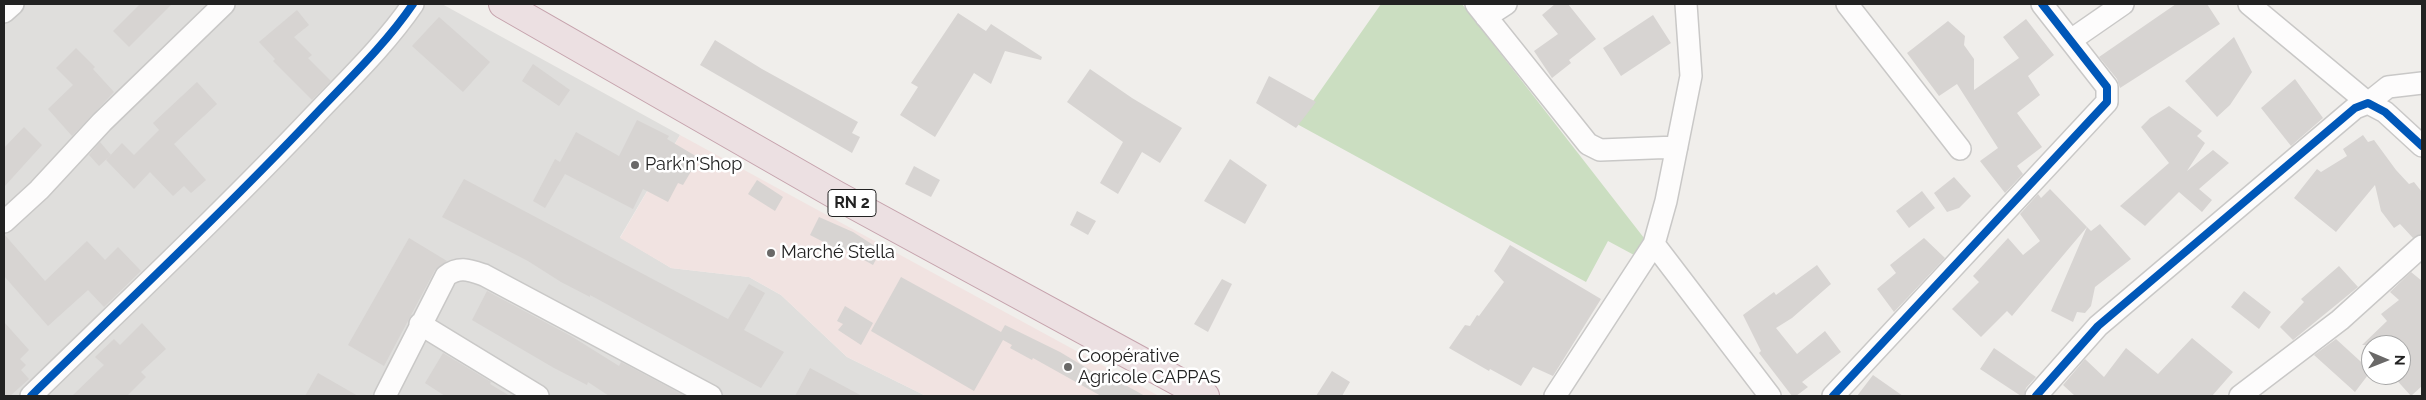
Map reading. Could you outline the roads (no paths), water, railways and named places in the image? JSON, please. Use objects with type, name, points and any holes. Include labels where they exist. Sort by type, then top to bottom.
[{"type":"highway","name":"RN 2","points":[[503,4],[836,195],[1205,396]]},
{"type":"street","points":[[4,12],[13,4]]},
{"type":"street","points":[[4,222],[39,190],[102,122],[224,4]]},
{"type":"street","points":[[31,396],[240,194],[363,63],[413,4]]},
{"type":"street","points":[[1506,4],[1481,10],[1588,144],[1600,150],[1677,147]]},
{"type":"street","points":[[1555,396],[1654,244],[1666,201],[1691,76],[1686,4]]},
{"type":"street","points":[[1847,4],[1960,150]]},
{"type":"street","points":[[1833,396],[2107,102],[2107,87],[2042,4]]},
{"type":"street","points":[[2071,40],[2123,4]]},
{"type":"street","points":[[2249,4],[2368,103],[2384,112],[2422,146]]},
{"type":"street","points":[[2036,396],[2098,326],[2355,108],[2368,103],[2388,87],[2422,83]]},
{"type":"street","points":[[1654,244],[1770,396]]},
{"type":"street","points":[[2240,396],[2340,320],[2422,246]]},
{"type":"street","points":[[385,396],[446,276],[453,270],[467,269],[484,275],[711,396]]},
{"type":"street","points":[[420,324],[538,396]]},
{"type":"place","name":"Park'n'Shop","points":[[635,165]]},
{"type":"place","name":"Marché Stella","points":[[771,253]]},
{"type":"place","name":"Coopérative Agricole CAPPAS","points":[[1068,367]]}]
